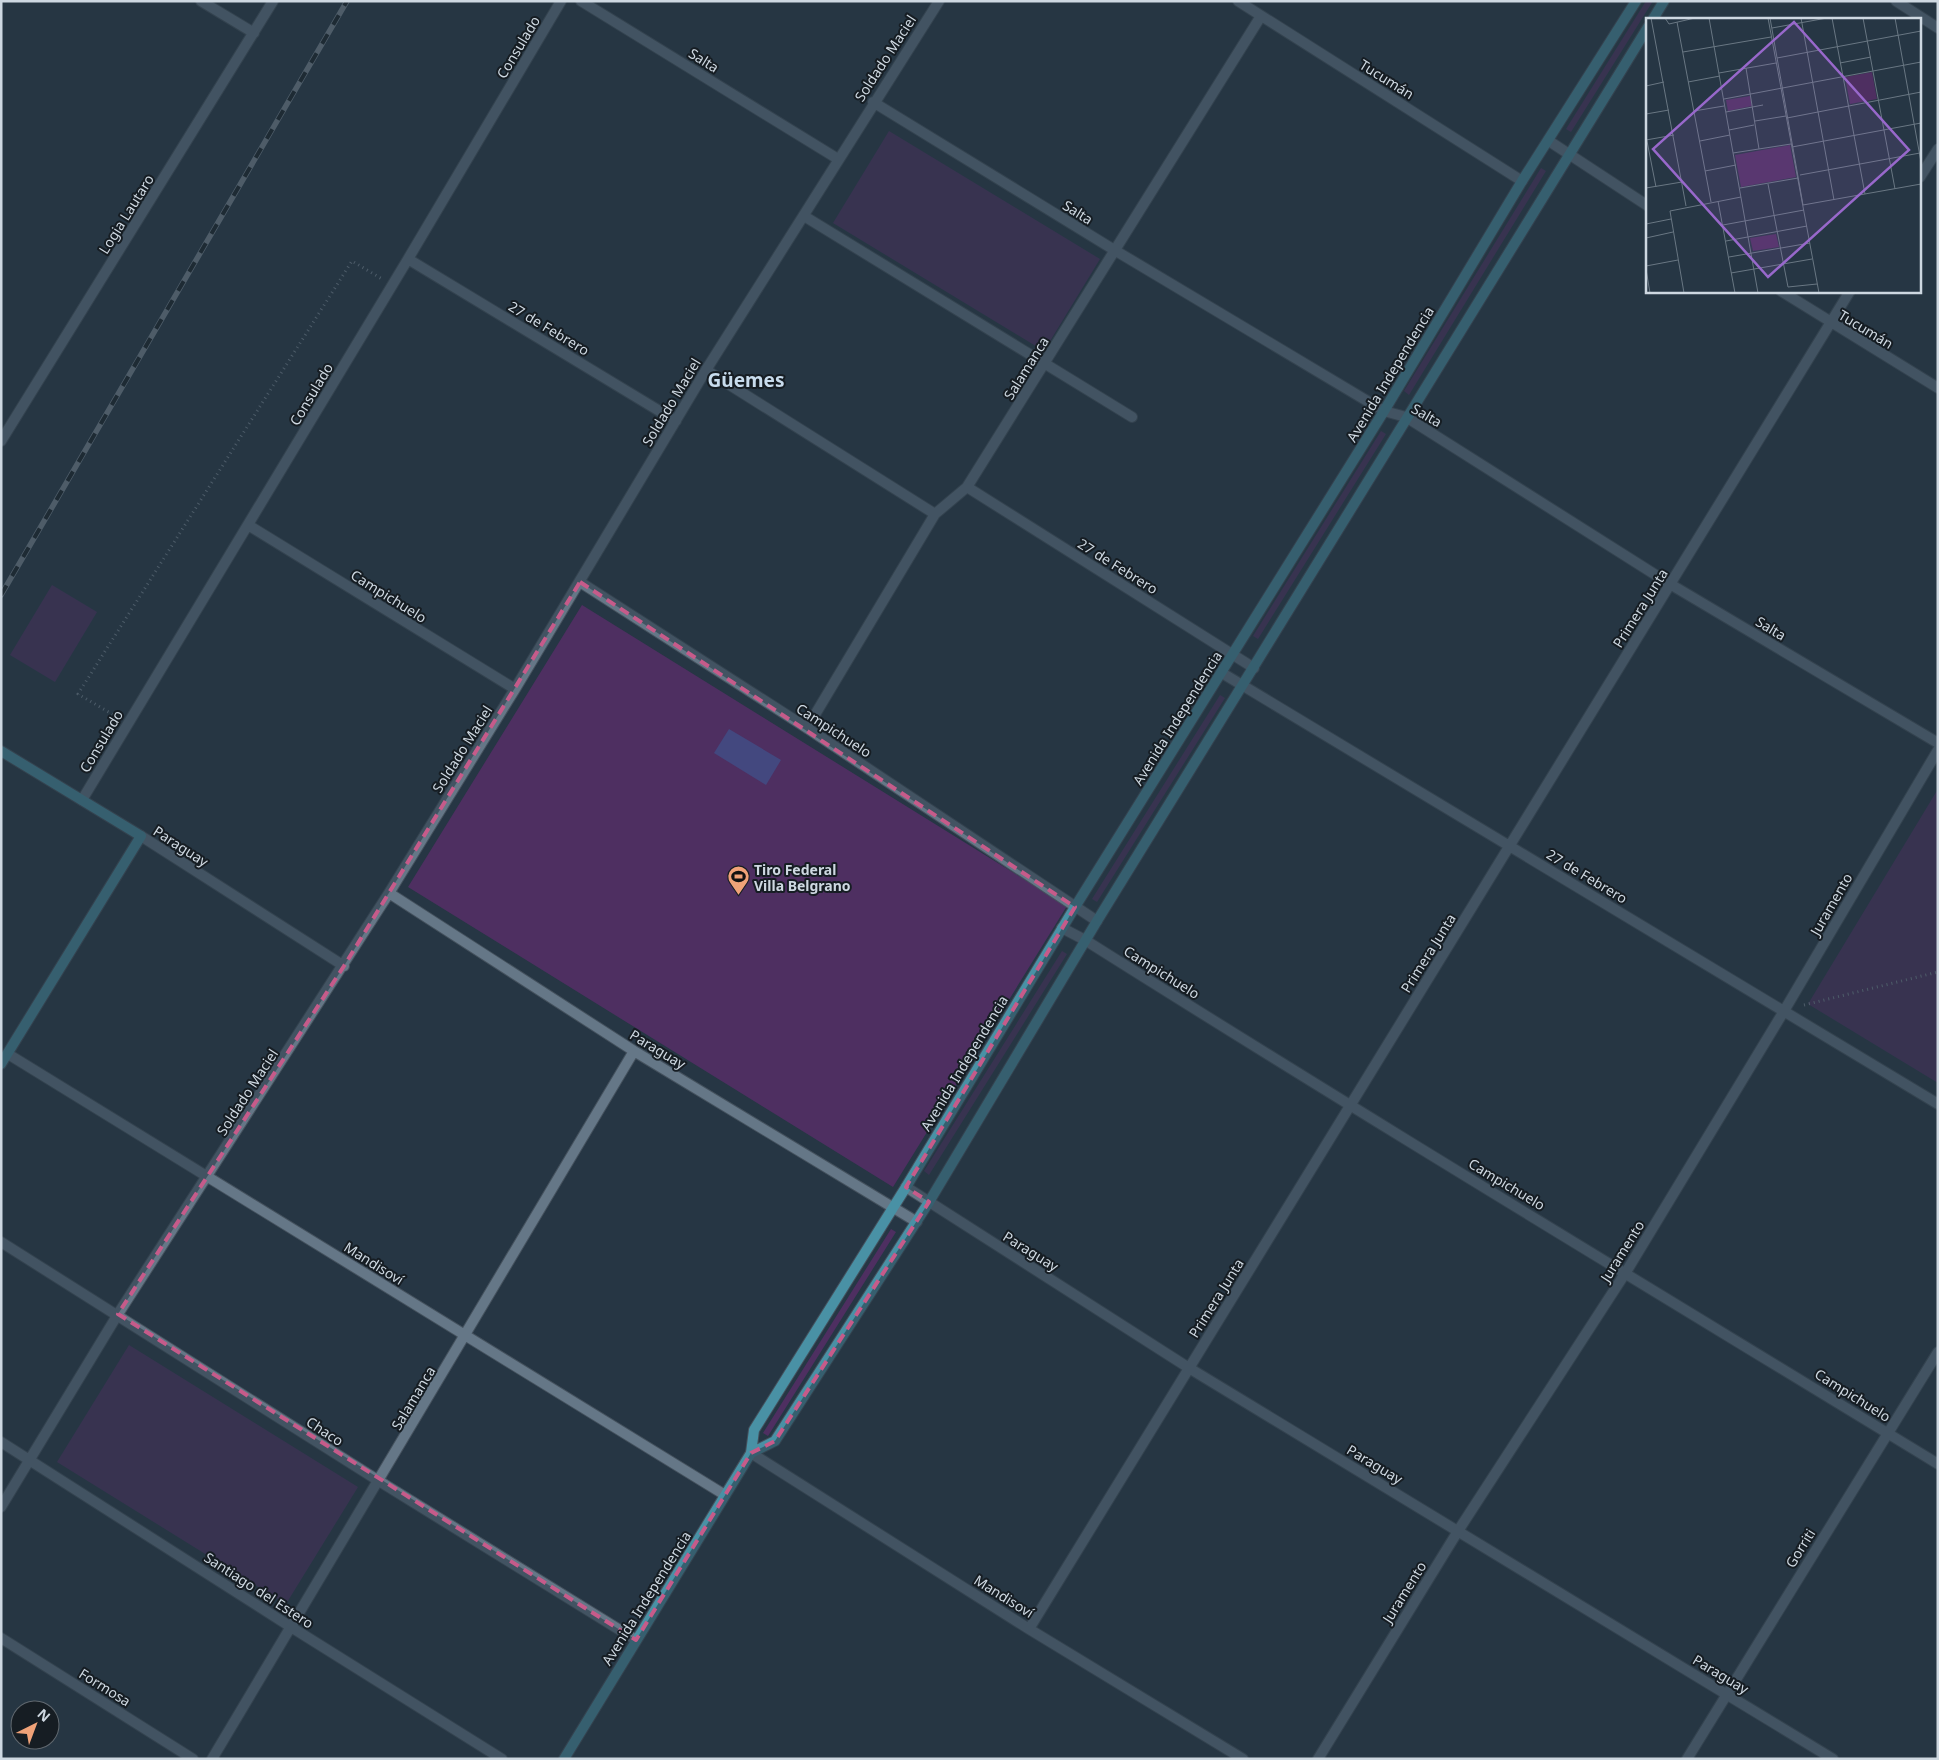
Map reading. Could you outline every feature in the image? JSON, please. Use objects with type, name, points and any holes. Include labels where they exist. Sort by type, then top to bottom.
[{"type":"street","points":[[201,1],[254,33]]},
{"type":"street","name":"Logia Lautaro","points":[[1,441],[273,1]]},
{"type":"street","name":"Consulado","points":[[82,800],[393,285],[561,1]]},
{"type":"street","name":"Salta","points":[[582,1],[838,159]]},
{"type":"street","name":"Soldado Maciel","points":[[1,1507],[118,1314],[210,1176],[344,966],[516,689],[706,370],[939,1]]},
{"type":"street","name":"Tucumán","points":[[1238,1],[1522,181]]},
{"type":"street","name":"Avenida Independencia","points":[[564,1759],[752,1453],[754,1430],[906,1187],[1075,906],[1384,411],[1522,181],[1636,1]]},
{"type":"street","points":[[1654,18],[1664,1]]},
{"type":"street","points":[[1896,1],[1938,28]]},
{"type":"street","name":"Salamanca","points":[[807,728],[936,514],[967,487],[1261,16]]},
{"type":"street","name":"Avenida Independencia","points":[[752,1453],[775,1441],[929,1202],[1085,940],[1646,30]]},
{"type":"street","name":"Salta","points":[[874,102],[1116,251],[1384,411],[1406,417],[1670,584],[1938,743]]},
{"type":"street","points":[[1549,141],[1646,205]]},
{"type":"street","points":[[1922,174],[1938,149]]},
{"type":"street","points":[[804,216],[1132,417]]},
{"type":"street","name":"27 de Febrero","points":[[408,259],[676,421]]},
{"type":"street","name":"Tucumán","points":[[1783,292],[1938,388]]},
{"type":"street","name":"Primera Junta","points":[[1029,1629],[1849,292]]},
{"type":"street","points":[[706,370],[936,514]]},
{"type":"street","name":"27 de Febrero","points":[[967,487],[1254,668]]},
{"type":"street","name":"Campichuelo","points":[[248,525],[516,689]]},
{"type":"street","name":"Campichuelo","points":[[580,582],[807,728],[1097,921]]},
{"type":"street","name":"27 de Febrero","points":[[1222,672],[1938,1104]]},
{"type":"street","name":"Juramento","points":[[1318,1759],[1458,1531],[1626,1272],[1784,1011],[1938,750]]},
{"type":"street","name":"Paraguay","points":[[1,751],[141,836],[344,966]]},
{"type":"street","points":[[1,1064],[141,836]]},
{"type":"street","name":"Paraguay","points":[[389,893],[634,1051],[893,1206],[916,1222]]},
{"type":"street","name":"Campichuelo","points":[[1062,928],[1085,940],[1350,1106],[1626,1272],[1938,1464]]},
{"type":"street","name":"Salamanca","points":[[212,1759],[634,1051]]},
{"type":"street","name":"Mandisoví","points":[[8,1054],[210,1176],[465,1337],[725,1495]]},
{"type":"street","name":"Paraguay","points":[[906,1187],[1190,1368],[1833,1759]]},
{"type":"street","name":"Chaco","points":[[1,1242],[118,1314],[379,1481],[636,1640]]},
{"type":"street","name":"Gorriti","points":[[1687,1759],[1938,1352]]},
{"type":"street","name":"Santiago del Estero","points":[[1,1442],[502,1759]]},
{"type":"street","name":"Mandisoví","points":[[752,1453],[1029,1629],[1243,1759]]},
{"type":"street","name":"Formosa","points":[[1,1638],[194,1759]]},
{"type":"path","points":[[128,723],[78,694],[352,262],[393,285]]},
{"type":"path","points":[[1784,1011],[1938,972]]},
{"type":"highlighted area","points":[[580,582],[1075,907],[906,1187],[929,1202],[775,1441],[751,1453],[636,1640],[118,1314],[344,966]]},
{"type":"shaded area","points":[[1646,1],[1653,1],[1571,132],[1566,129]]},
{"type":"shaded area","points":[[889,131],[1100,259],[1044,351],[833,223]]},
{"type":"shaded area","points":[[1541,168],[1546,171],[1409,395],[1404,391]]},
{"type":"shaded area","points":[[1381,431],[1386,434],[1258,639],[1253,636]]},
{"type":"shaded area","points":[[52,585],[97,612],[55,682],[10,655]]},
{"type":"shaded area","name":"Tiro Federal Villa Belgrano","points":[[582,605],[1067,906],[893,1187],[408,887]]},
{"type":"shaded area","points":[[1220,695],[1225,698],[1097,902],[1092,899]]},
{"type":"shaded area","points":[[1938,789],[1938,1083],[1808,1004]]},
{"type":"shaded area","points":[[1062,951],[1067,954],[929,1175],[924,1171]]},
{"type":"shaded area","points":[[891,1229],[896,1232],[768,1436],[763,1433]]},
{"type":"shaded area","points":[[129,1345],[358,1487],[286,1604],[57,1462]]},
{"type":"building","points":[[729,729],[781,760],[766,785],[714,753]]},
{"type":"railway","points":[[1,595],[347,1]]},
{"type":"place","name":"Tiro Federal Villa Belgrano","points":[[738,896]]},
{"type":"district","name":"Güemes","points":[[746,380]]}]
